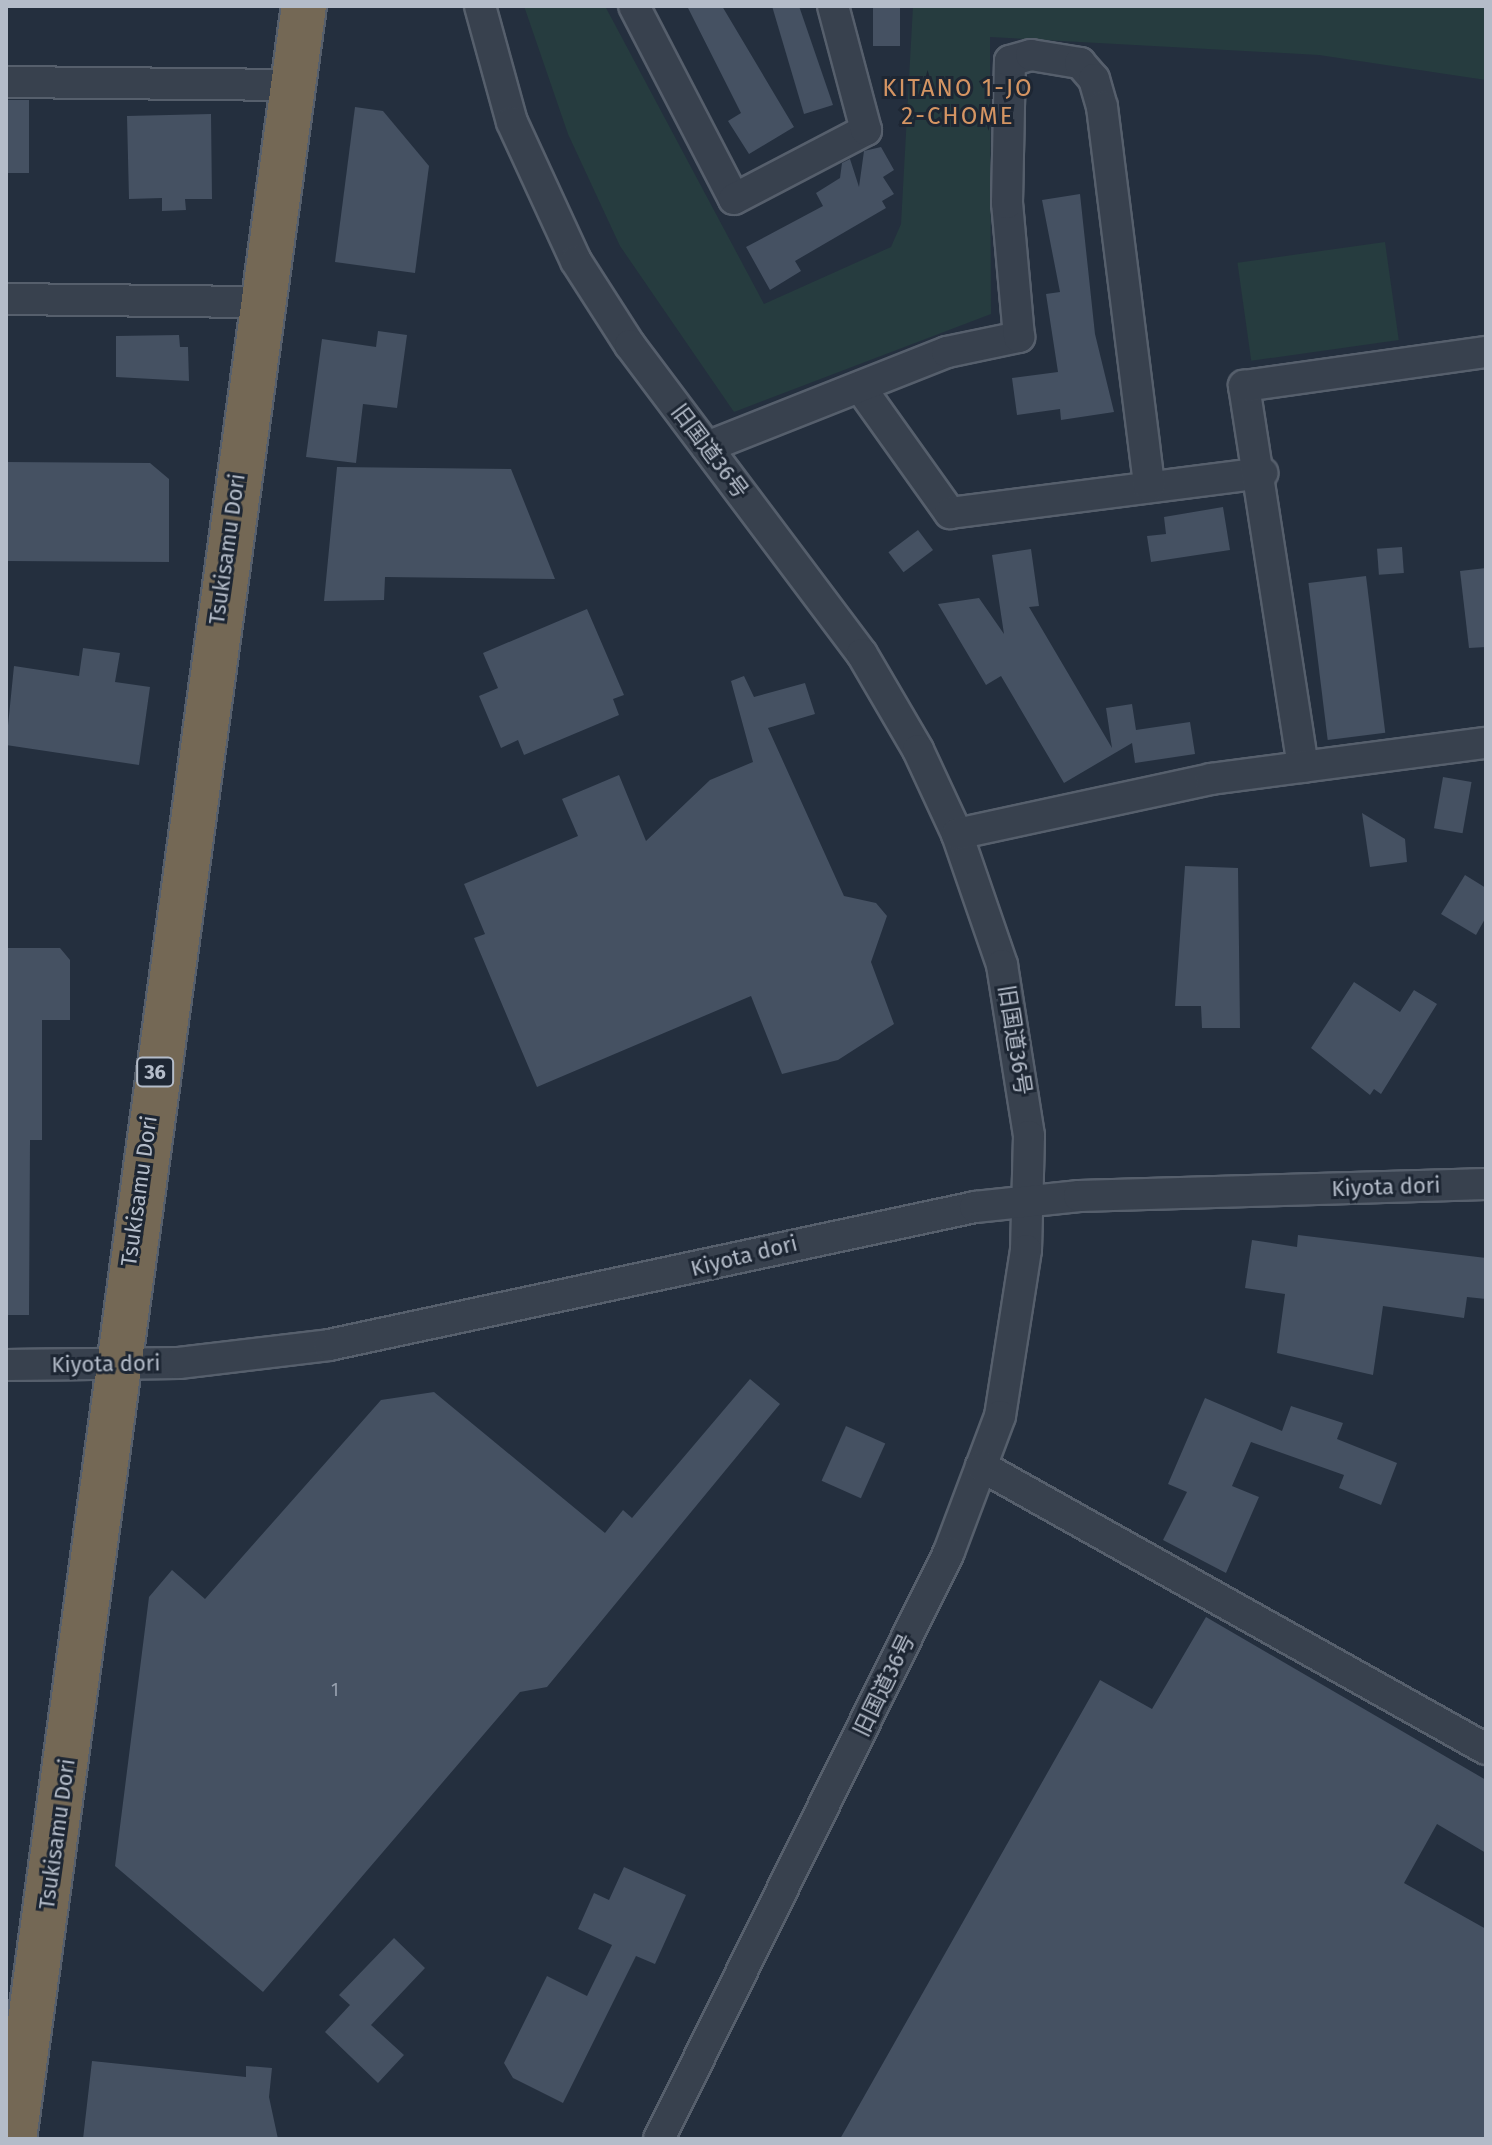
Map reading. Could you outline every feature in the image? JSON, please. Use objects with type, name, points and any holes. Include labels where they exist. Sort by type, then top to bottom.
[{"type":"highway","name":"Tsukisamu Dori","points":[[14,2139],[261,302],[304,6]]},
{"type":"street","name":"旧国道36号","points":[[480,6],[512,122],[552,214],[607,313],[862,654],[957,834],[1012,1008],[1029,1136],[1029,1201],[1000,1416],[949,1552],[659,2139]]},
{"type":"street","points":[[634,6],[734,199],[866,130],[833,6]]},
{"type":"street","points":[[707,447],[947,352],[1019,337],[1007,203],[1010,61],[1031,55],[1080,63],[1094,79],[1102,107],[1149,487]]},
{"type":"street","points":[[6,82],[294,85]]},
{"type":"street","points":[[6,299],[261,302]]},
{"type":"street","points":[[1303,767],[1262,473],[1244,386],[1486,352]]},
{"type":"street","points":[[860,387],[950,513],[1262,473]]},
{"type":"street","points":[[957,834],[1211,779],[1486,743]]},
{"type":"street","name":"Kiyota dori","points":[[6,1365],[117,1364],[329,1345],[585,1295],[859,1229],[1029,1201],[1486,1184]]},
{"type":"street","points":[[981,1466],[1486,1749]]},
{"type":"green space","points":[[524,6],[605,6],[764,304],[891,247],[901,224],[913,6],[1486,6],[1486,80],[1319,55],[990,37],[991,314],[734,412],[620,246],[568,134]]},
{"type":"green space","points":[[1385,242],[1399,340],[1251,361],[1237,263]]},
{"type":"building","points":[[687,6],[722,6],[794,127],[749,154],[728,121],[741,113]]},
{"type":"building","points":[[772,6],[799,6],[833,105],[804,114]]},
{"type":"building","points":[[873,6],[900,6],[900,46],[873,46]]},
{"type":"building","points":[[6,100],[29,100],[29,173],[6,173]]},
{"type":"building","points":[[355,107],[383,111],[429,166],[415,273],[335,262]]},
{"type":"building","points":[[211,114],[212,199],[185,199],[186,210],[162,211],[162,198],[129,199],[127,116]]},
{"type":"building","points":[[881,147],[894,170],[883,177],[894,194],[882,201],[886,208],[795,261],[801,271],[770,290],[746,247],[823,206],[816,193],[840,178],[842,163],[850,159],[859,187],[864,151]]},
{"type":"building","points":[[1080,194],[1095,334],[1114,412],[1061,420],[1060,409],[1017,415],[1012,378],[1058,372],[1046,294],[1060,292],[1042,200]]},
{"type":"building","points":[[378,331],[407,335],[397,408],[363,404],[356,463],[306,457],[322,339],[376,347]]},
{"type":"building","points":[[179,335],[180,347],[188,347],[189,381],[116,377],[116,336]]},
{"type":"building","points":[[6,462],[150,463],[169,479],[169,562],[6,561]]},
{"type":"building","points":[[337,467],[511,469],[555,579],[385,577],[384,600],[324,601]]},
{"type":"building","points":[[1223,507],[1230,550],[1151,562],[1147,536],[1166,534],[1164,517]]},
{"type":"building","points":[[918,530],[933,550],[903,572],[888,552]]},
{"type":"building","points":[[1402,547],[1404,573],[1379,575],[1377,549]]},
{"type":"building","points":[[1031,549],[1039,606],[1029,607],[1112,748],[1106,708],[1132,704],[1136,730],[1190,722],[1195,754],[1135,763],[1132,743],[1064,783],[1001,676],[986,685],[938,604],[979,598],[1004,634],[992,555]]},
{"type":"building","points":[[1486,568],[1486,647],[1469,648],[1460,571]]},
{"type":"building","points":[[1366,576],[1385,733],[1328,740],[1308,583]]},
{"type":"building","points":[[587,609],[624,695],[613,699],[619,715],[524,755],[518,740],[501,748],[479,696],[498,688],[483,653]]},
{"type":"building","points":[[83,648],[120,653],[115,682],[150,687],[139,765],[6,745],[14,666],[79,676]]},
{"type":"building","points":[[744,676],[754,697],[805,683],[815,714],[768,728],[844,896],[876,903],[887,916],[871,962],[894,1024],[838,1060],[782,1074],[751,996],[537,1087],[474,938],[485,934],[464,884],[578,836],[562,799],[619,775],[646,841],[710,780],[753,762],[731,681]]},
{"type":"building","points":[[1443,777],[1472,782],[1463,833],[1434,828]]},
{"type":"building","points":[[1362,813],[1405,839],[1407,862],[1370,867]]},
{"type":"building","points":[[1185,866],[1238,868],[1240,1028],[1202,1028],[1201,1006],[1175,1006]]},
{"type":"building","points":[[1465,875],[1486,888],[1486,917],[1476,935],[1441,914]]},
{"type":"building","points":[[6,948],[60,948],[70,960],[70,1020],[42,1020],[42,1140],[30,1140],[29,1315],[6,1315]]},
{"type":"building","points":[[1354,982],[1400,1012],[1414,990],[1437,1004],[1381,1094],[1374,1089],[1370,1095],[1311,1048]]},
{"type":"building","points":[[1298,1235],[1486,1258],[1486,1299],[1467,1297],[1464,1318],[1383,1306],[1373,1375],[1277,1353],[1285,1294],[1245,1288],[1252,1240],[1297,1247]]},
{"type":"building","points":[[750,1379],[780,1404],[547,1687],[520,1692],[263,1992],[115,1866],[149,1597],[172,1570],[205,1599],[381,1400],[434,1392],[605,1533],[623,1510],[632,1518]]},
{"type":"building","points":[[1205,1398],[1282,1431],[1291,1406],[1343,1423],[1337,1439],[1397,1463],[1381,1505],[1339,1488],[1344,1475],[1251,1442],[1232,1486],[1259,1497],[1226,1573],[1163,1540],[1187,1492],[1168,1484]]},
{"type":"building","points":[[846,1426],[885,1443],[861,1498],[822,1481]]},
{"type":"building","points":[[1206,1617],[1486,1780],[1486,1853],[1437,1824],[1404,1883],[1486,1929],[1486,2139],[840,2139],[1100,1680],[1152,1709]]},
{"type":"building","points":[[624,1867],[686,1895],[655,1964],[636,1956],[563,2103],[513,2078],[504,2063],[547,1976],[587,1996],[612,1945],[578,1929],[594,1893],[609,1900]]},
{"type":"building","points":[[394,1938],[425,1968],[371,2025],[404,2055],[378,2083],[325,2032],[350,2005],[339,1995]]},
{"type":"building","points":[[92,2061],[246,2077],[246,2066],[272,2068],[269,2097],[278,2139],[83,2139]]},
{"type":"district","name":"KITANO 1-JO 2-CHOME","points":[[958,103]]}]
